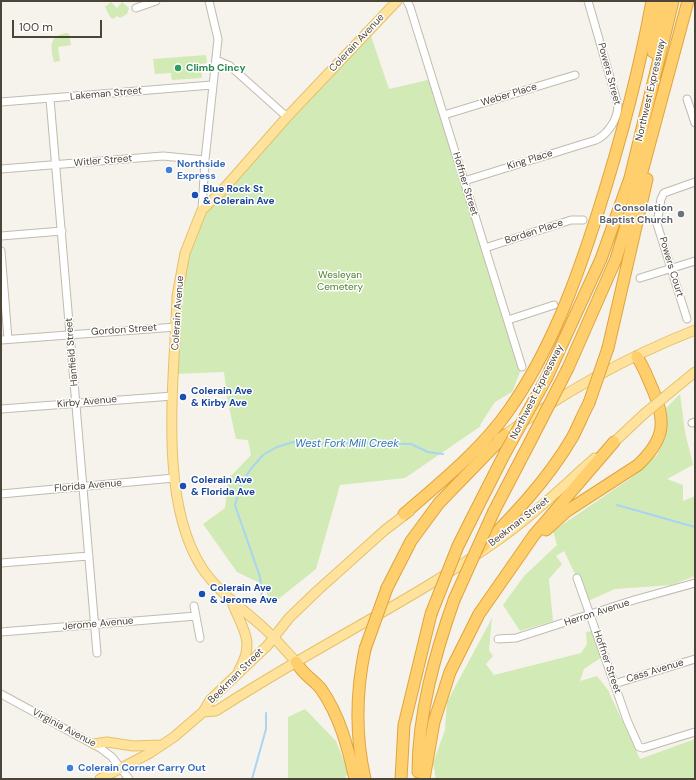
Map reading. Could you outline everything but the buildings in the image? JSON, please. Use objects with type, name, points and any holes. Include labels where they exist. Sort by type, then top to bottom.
[{"type":"highway","points":[[645,116],[648,79],[662,1]]},
{"type":"highway","name":"Northwest Expressway","points":[[401,779],[404,725],[431,614],[458,546],[504,455],[547,377],[602,259],[630,178],[673,1]]},
{"type":"highway","name":"Northwest Expressway","points":[[418,779],[421,733],[429,688],[441,636],[454,600],[494,511],[568,368],[616,258],[673,61],[688,1]]},
{"type":"highway","points":[[404,514],[478,447],[499,424],[529,380],[559,307],[584,258],[611,171],[642,59],[652,3]]},
{"type":"highway","points":[[470,559],[512,518],[548,473],[572,437],[590,402],[608,348],[637,228],[673,61]]},
{"type":"highway","points":[[523,551],[567,511],[628,472],[652,450],[661,428],[661,412],[649,379],[637,357]]},
{"type":"highway","points":[[365,779],[359,746],[359,686],[365,649],[387,588],[411,541],[439,503],[505,435]]},
{"type":"highway","points":[[424,779],[434,722],[450,672],[479,614],[523,551],[554,511],[614,442]]},
{"type":"highway","points":[[296,662],[301,672],[320,688],[333,711],[348,750],[355,779]]},
{"type":"main road","name":"Colerain Avenue","points":[[296,662],[274,638],[232,602],[202,568],[193,549],[180,511],[172,460],[177,296],[181,266],[202,210],[287,117],[397,1]]},
{"type":"main road","name":"Beekman Street","points":[[203,712],[210,700],[274,638],[289,618],[317,590],[404,514],[418,506],[476,457],[505,435],[565,394],[637,357],[695,330]]},
{"type":"main road","name":"Beekman Street","points":[[203,712],[216,711],[318,648],[414,594],[502,537],[539,507],[644,414],[695,372]]},
{"type":"main road","points":[[232,602],[238,620],[246,633],[248,647],[242,664],[234,678]]},
{"type":"main road","points":[[100,779],[122,769],[163,745],[203,712]]},
{"type":"main road","points":[[94,744],[107,742],[133,746],[163,745]]},
{"type":"street","points":[[136,8],[156,1]]},
{"type":"street","points":[[202,210],[212,85],[218,39],[209,1]]},
{"type":"street","name":"Hoffner Street","points":[[407,1],[522,367]]},
{"type":"street","name":"Powers Street","points":[[588,1],[618,105],[618,111],[613,123],[602,137],[596,140]]},
{"type":"street","points":[[216,60],[230,66],[287,117]]},
{"type":"street","name":"Weber Place","points":[[444,115],[575,75]]},
{"type":"street","name":"Lakeman Street","points":[[1,102],[212,85]]},
{"type":"street","name":"Hanfield Street","points":[[50,99],[97,653]]},
{"type":"street","points":[[688,99],[695,123]]},
{"type":"street","name":"King Place","points":[[464,181],[596,140]]},
{"type":"street","name":"Witler Street","points":[[1,169],[163,156],[205,160]]},
{"type":"street","name":"Powers Court","points":[[687,319],[657,224],[661,199],[664,193],[695,182]]},
{"type":"street","name":"Borden Place","points":[[485,248],[571,220],[583,220]]},
{"type":"street","points":[[1,236],[62,230]]},
{"type":"street","points":[[1,250],[5,340]]},
{"type":"street","points":[[640,278],[695,262]]},
{"type":"street","points":[[508,320],[559,307]]},
{"type":"street","name":"Gordon Street","points":[[5,340],[176,327]]},
{"type":"street","name":"Kirby Avenue","points":[[1,409],[173,396]]},
{"type":"street","name":"Florida Avenue","points":[[1,494],[174,478]]},
{"type":"street","points":[[1,563],[89,556]]},
{"type":"street","name":"Hoffner Street","points":[[577,578],[614,684],[638,745],[643,748],[695,732]]},
{"type":"street","name":"Herron Avenue","points":[[498,639],[516,638],[591,616],[634,600],[695,583]]},
{"type":"street","points":[[194,606],[200,638]]},
{"type":"street","name":"Jerome Avenue","points":[[1,632],[196,616]]},
{"type":"street","name":"Cass Avenue","points":[[614,684],[695,659]]},
{"type":"street","name":"Virginia Avenue","points":[[1,694],[94,744],[107,753],[129,779]]},
{"type":"green space","points":[[111,2],[117,8],[122,2],[129,8],[127,14],[120,18],[117,16],[113,19],[110,17],[105,7]]},
{"type":"green space","name":"Wesleyan Cemetery","points":[[369,30],[389,89],[432,79],[522,367],[512,392],[495,402],[480,425],[481,426],[405,478],[340,485],[316,569],[271,605],[264,585],[237,572],[203,524],[225,508],[228,479],[251,455],[248,440],[236,439],[227,398],[224,372],[174,374],[177,296],[202,210]]},
{"type":"green space","points":[[67,33],[69,34],[71,45],[58,47],[60,61],[54,62],[52,43],[57,36]]},
{"type":"green space","name":"Climb Cincy","points":[[206,55],[207,63],[201,64],[202,78],[172,80],[171,73],[155,74],[153,59]]},
{"type":"green space","points":[[680,394],[685,432],[693,465],[667,479],[683,485],[683,501],[695,496],[695,576],[672,585],[615,589],[588,601],[564,551],[556,556],[562,564],[549,579],[553,621],[520,631],[503,605],[524,576],[557,545],[553,531],[631,478],[657,455],[666,436],[666,408]]},
{"type":"green space","points":[[492,618],[489,650],[493,656],[486,664],[494,675],[581,653],[587,644],[586,632],[593,631],[602,657],[584,669],[580,681],[597,676],[608,690],[640,759],[695,739],[695,779],[436,779],[433,763],[445,730],[447,702]]},
{"type":"green space","points":[[305,709],[336,741],[348,772],[345,779],[288,779],[288,717]]},
{"type":"waterway","name":"West Fork Mill Creek","points":[[262,598],[260,577],[235,505],[241,484],[250,470],[263,455],[277,447],[293,442],[411,444],[428,452],[443,454]]},
{"type":"waterway","name":"West Fork Mill Creek","points":[[617,505],[695,527]]},
{"type":"waterway","name":"West Fork Mill Creek","points":[[252,779],[266,729],[266,713]]},
{"type":"place","name":"Climb Cincy","points":[[178,68]]},
{"type":"place","name":"Northside Express","points":[[169,170]]},
{"type":"place","name":"Blue Rock St & Colerain Ave","points":[[195,195]]},
{"type":"place","name":"Consolation Baptist Church","points":[[681,214]]},
{"type":"place","name":"Colerain Ave & Kirby Ave","points":[[183,397]]},
{"type":"place","name":"Colerain Ave & Florida Ave","points":[[183,486]]},
{"type":"place","name":"Colerain Ave & Jerome Ave","points":[[202,594]]},
{"type":"place","name":"Colerain Corner Carry Out","points":[[70,768]]}]
